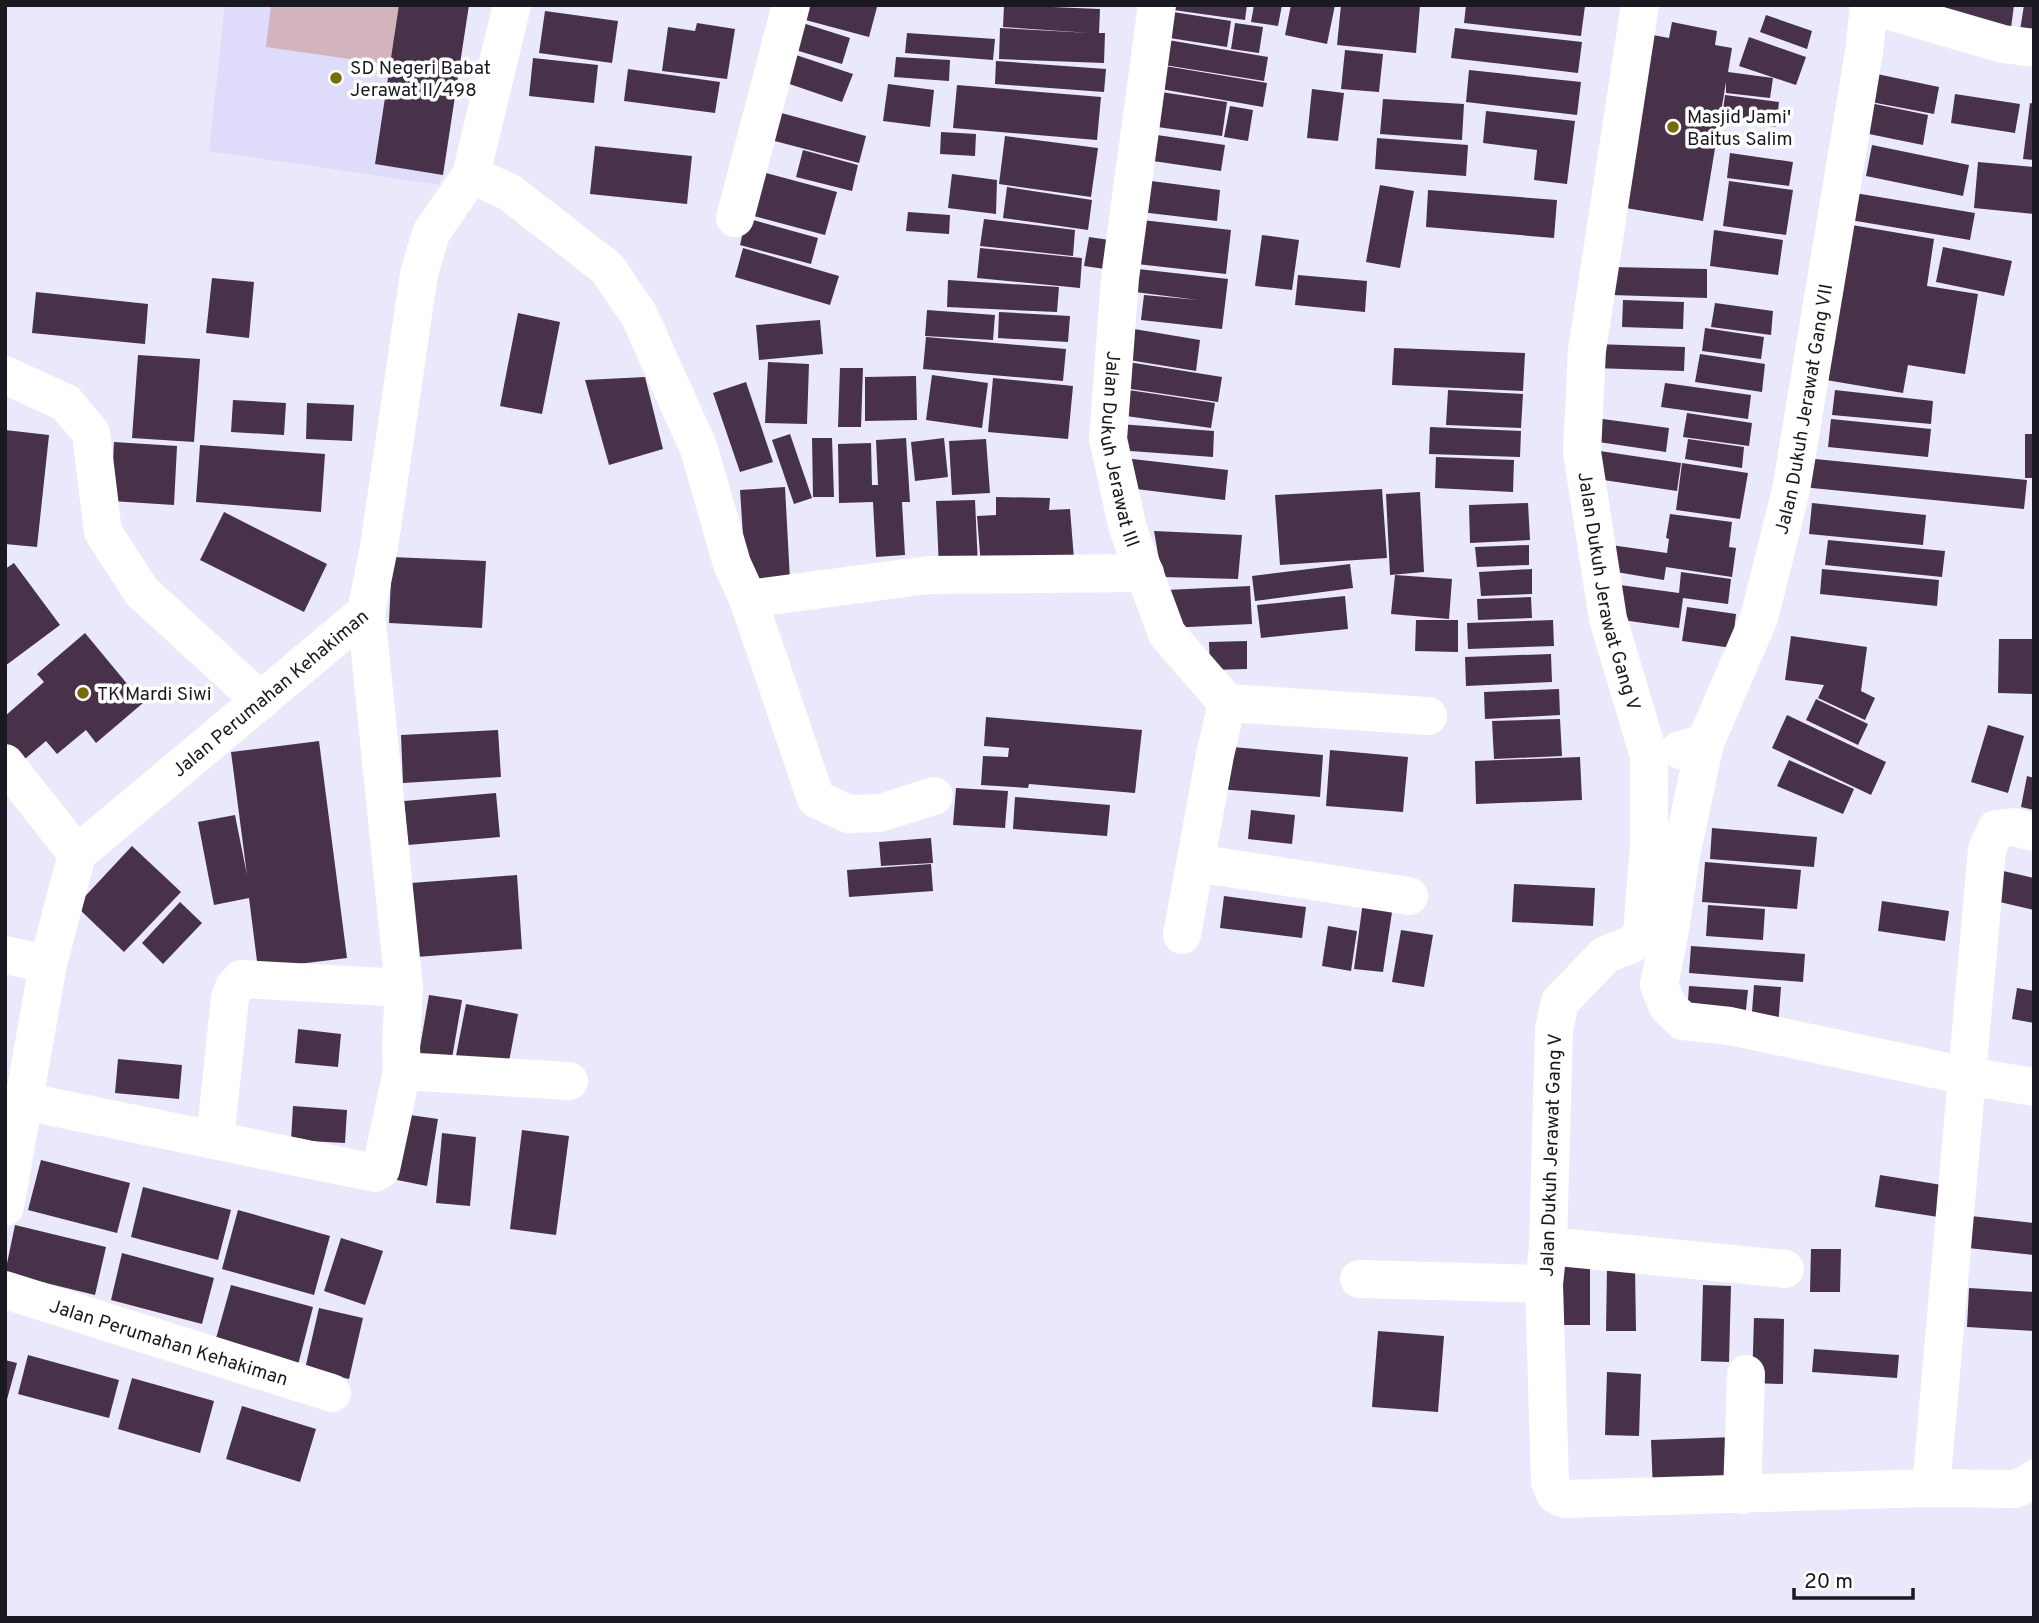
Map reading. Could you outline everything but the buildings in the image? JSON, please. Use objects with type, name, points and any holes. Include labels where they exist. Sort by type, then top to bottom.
[{"type":"street","name":"Jalan Perumahan Kehakiman","points":[[78,854],[366,612],[379,547],[419,274],[431,233],[471,175],[512,5]]},
{"type":"street","points":[[735,218],[792,5]]},
{"type":"street","name":"Jalan Dukuh Jerawat III","points":[[1157,5],[1120,278],[1108,439],[1128,529],[1167,634],[1227,703]]},
{"type":"street","name":"Jalan Dukuh Jerawat Gang V","points":[[1640,5],[1587,350],[1583,452],[1608,618],[1649,757],[1649,844],[1656,927],[1642,933],[1632,944],[1605,955],[1560,1002],[1554,1028],[1548,1246],[1544,1284],[1550,1482],[1555,1494],[1565,1499],[1931,1488],[2015,1489],[2034,1479]]},
{"type":"street","points":[[1869,5],[2003,44],[2034,48]]},
{"type":"street","name":"Jalan Dukuh Jerawat Gang VII","points":[[1656,927],[1681,855],[1705,743],[1759,618],[1791,490],[1864,52],[1869,5]]},
{"type":"street","points":[[471,175],[509,191],[607,268],[639,315],[699,449],[732,564],[748,599],[816,799],[848,814],[880,813],[934,796]]},
{"type":"street","points":[[5,374],[66,403],[91,433],[103,532],[142,592],[261,701]]},
{"type":"street","points":[[748,599],[928,575],[1145,573]]},
{"type":"street","points":[[23,1101],[374,1173],[381,1169],[402,1071],[404,988],[366,612]]},
{"type":"street","points":[[1182,935],[1227,703],[1427,716]]},
{"type":"street","points":[[1649,757],[1705,743]]},
{"type":"street","points":[[5,763],[78,854],[48,964],[5,1207]]},
{"type":"street","points":[[1931,1488],[1987,849],[1996,829],[2013,827],[2034,832]]},
{"type":"street","points":[[1196,863],[1409,896]]},
{"type":"street","points":[[1656,927],[1660,985],[1668,1007],[1683,1021],[1730,1026],[1967,1076],[2034,1087]]},
{"type":"street","points":[[5,955],[48,964]]},
{"type":"street","points":[[215,1140],[230,998],[241,979],[404,988]]},
{"type":"street","points":[[402,1071],[569,1081]]},
{"type":"street","points":[[1548,1246],[1785,1269]]},
{"type":"street","points":[[1359,1279],[1544,1284]]},
{"type":"street","name":"Jalan Perumahan Kehakiman","points":[[5,1290],[332,1393]]},
{"type":"street","points":[[1742,1495],[1746,1374]]},
{"type":"shaded area","name":"SD Negeri Babat Jerawat II/498","points":[[225,5],[466,5],[440,185],[209,151]]},
{"type":"shaded area","points":[[271,5],[400,5],[391,65],[266,47]]},
{"type":"place","name":"SD Negeri Babat Jerawat II/498","points":[[336,78]]},
{"type":"place","name":"Masjid Jami' Baitus Salim","points":[[1673,127]]},
{"type":"place","name":"TK Mardi Siwi","points":[[83,693]]}]
